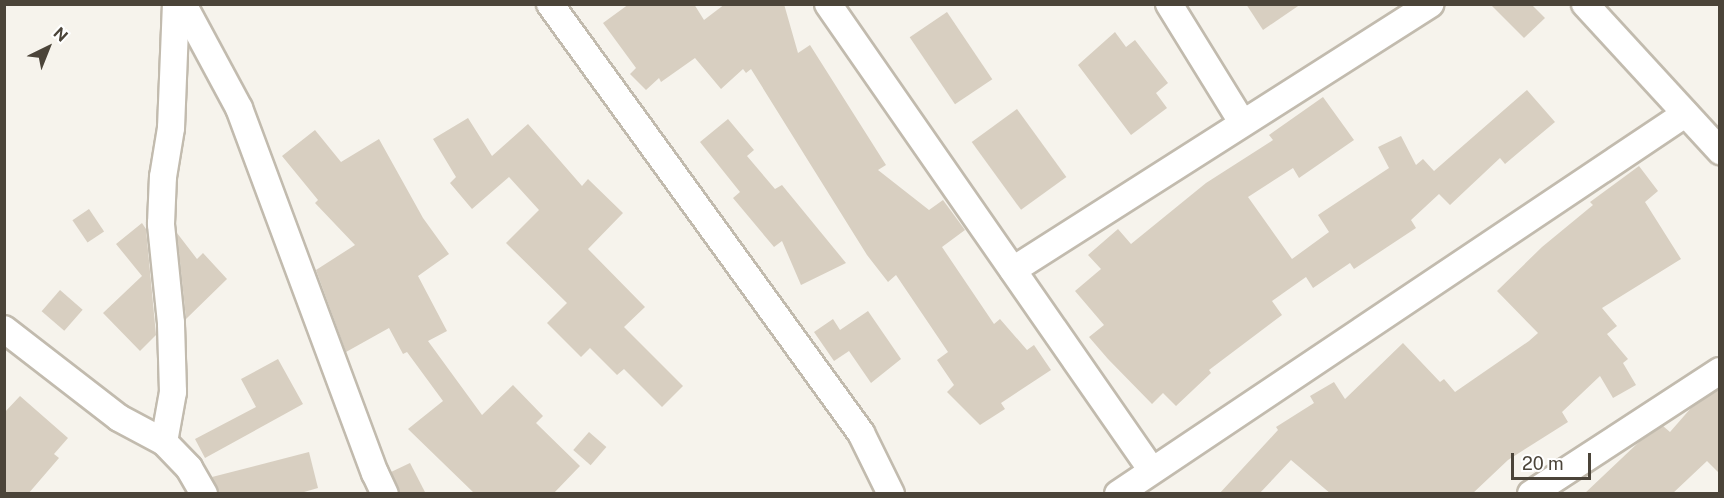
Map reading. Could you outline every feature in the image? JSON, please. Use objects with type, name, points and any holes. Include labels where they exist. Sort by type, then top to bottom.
[{"type":"street","points":[[164,442],[173,392],[171,323],[161,224],[162,189],[171,128],[176,4]]},
{"type":"street","points":[[183,4],[239,108],[375,473],[385,494]]},
{"type":"street","points":[[550,4],[861,433],[891,494]]},
{"type":"street","points":[[828,4],[1151,469]]},
{"type":"street","points":[[1169,4],[1242,122]]},
{"type":"street","points":[[1013,270],[1242,122],[1431,4]]},
{"type":"street","points":[[1585,4],[1719,151]]},
{"type":"street","points":[[1118,494],[1151,469],[1685,114]]},
{"type":"street","points":[[4,329],[119,418],[164,442],[189,468],[204,494]]},
{"type":"street","points":[[1531,494],[1719,371]]},
{"type":"building","points":[[629,4],[694,4],[704,20],[725,4],[784,4],[798,53],[810,45],[886,165],[878,170],[929,210],[943,200],[965,230],[942,247],[994,324],[1000,319],[1027,350],[1034,345],[1051,370],[1001,403],[1005,409],[980,425],[947,392],[954,385],[937,360],[948,352],[896,275],[888,282],[867,255],[751,69],[746,73],[743,69],[721,89],[695,58],[661,82],[659,78],[646,90],[630,74],[636,68],[603,23]]},
{"type":"building","points":[[1246,4],[1301,4],[1263,30]]},
{"type":"building","points":[[1490,4],[1531,4],[1545,18],[1524,38]]},
{"type":"building","points":[[947,12],[992,79],[955,104],[910,37]]},
{"type":"building","points":[[1115,32],[1126,47],[1135,40],[1168,83],[1156,93],[1167,108],[1131,135],[1078,65]]},
{"type":"building","points":[[1527,90],[1555,122],[1505,164],[1500,158],[1450,205],[1439,194],[1411,220],[1416,228],[1354,269],[1350,263],[1313,288],[1306,277],[1272,301],[1282,315],[1209,370],[1211,373],[1176,406],[1163,393],[1152,404],[1089,337],[1104,325],[1075,291],[1101,269],[1088,255],[1118,229],[1131,244],[1206,183],[1273,140],[1269,135],[1323,97],[1354,140],[1299,178],[1293,168],[1248,197],[1292,259],[1329,232],[1318,215],[1389,168],[1378,147],[1401,136],[1416,165],[1423,159],[1434,171]]},
{"type":"building","points":[[1017,109],[1066,177],[1021,210],[972,142]]},
{"type":"building","points":[[468,118],[492,156],[528,124],[582,186],[588,179],[623,213],[588,249],[645,307],[624,327],[683,386],[662,407],[624,369],[617,375],[590,348],[581,357],[547,323],[567,303],[506,243],[539,210],[509,177],[472,209],[450,183],[456,177],[433,139]]},
{"type":"building","points":[[728,119],[754,150],[747,156],[775,189],[782,185],[846,263],[801,285],[782,241],[774,247],[733,198],[740,192],[700,142]]},
{"type":"building","points":[[315,130],[341,162],[379,139],[423,218],[449,254],[418,276],[447,331],[428,341],[482,415],[513,385],[543,416],[536,423],[580,466],[553,494],[475,494],[408,429],[443,401],[407,352],[403,354],[389,328],[346,352],[316,270],[355,245],[315,203],[318,200],[282,156]]},
{"type":"building","points":[[1639,166],[1658,191],[1645,202],[1681,259],[1602,308],[1617,326],[1607,334],[1628,359],[1623,363],[1636,385],[1613,398],[1600,376],[1562,412],[1568,422],[1508,460],[1472,494],[1331,494],[1291,460],[1259,494],[1219,494],[1278,430],[1276,427],[1314,403],[1310,396],[1334,382],[1345,399],[1403,343],[1440,382],[1444,379],[1455,392],[1529,341],[1538,333],[1497,291],[1542,247],[1593,205],[1590,202]]},
{"type":"building","points":[[89,209],[104,231],[88,243],[72,220]]},
{"type":"building","points":[[142,223],[146,229],[156,335],[140,351],[103,313],[142,276],[116,244]]},
{"type":"building","points":[[177,233],[197,259],[203,253],[227,279],[186,319]]},
{"type":"building","points":[[60,290],[83,310],[64,331],[42,311]]},
{"type":"building","points":[[868,311],[901,359],[871,383],[849,351],[834,361],[814,332],[833,319],[840,330]]},
{"type":"building","points":[[278,359],[303,404],[205,458],[195,439],[256,407],[241,379]]},
{"type":"building","points":[[1719,389],[1719,473],[1707,461],[1672,494],[1584,494],[1640,441],[1663,426],[1670,432],[1691,408]]},
{"type":"building","points":[[20,396],[68,438],[54,454],[59,458],[28,494],[4,494],[4,413]]},
{"type":"building","points":[[589,432],[606,447],[591,465],[573,450]]},
{"type":"building","points":[[309,452],[318,488],[297,494],[219,494],[212,477]]},
{"type":"building","points":[[410,463],[426,494],[400,494],[391,472]]}]
